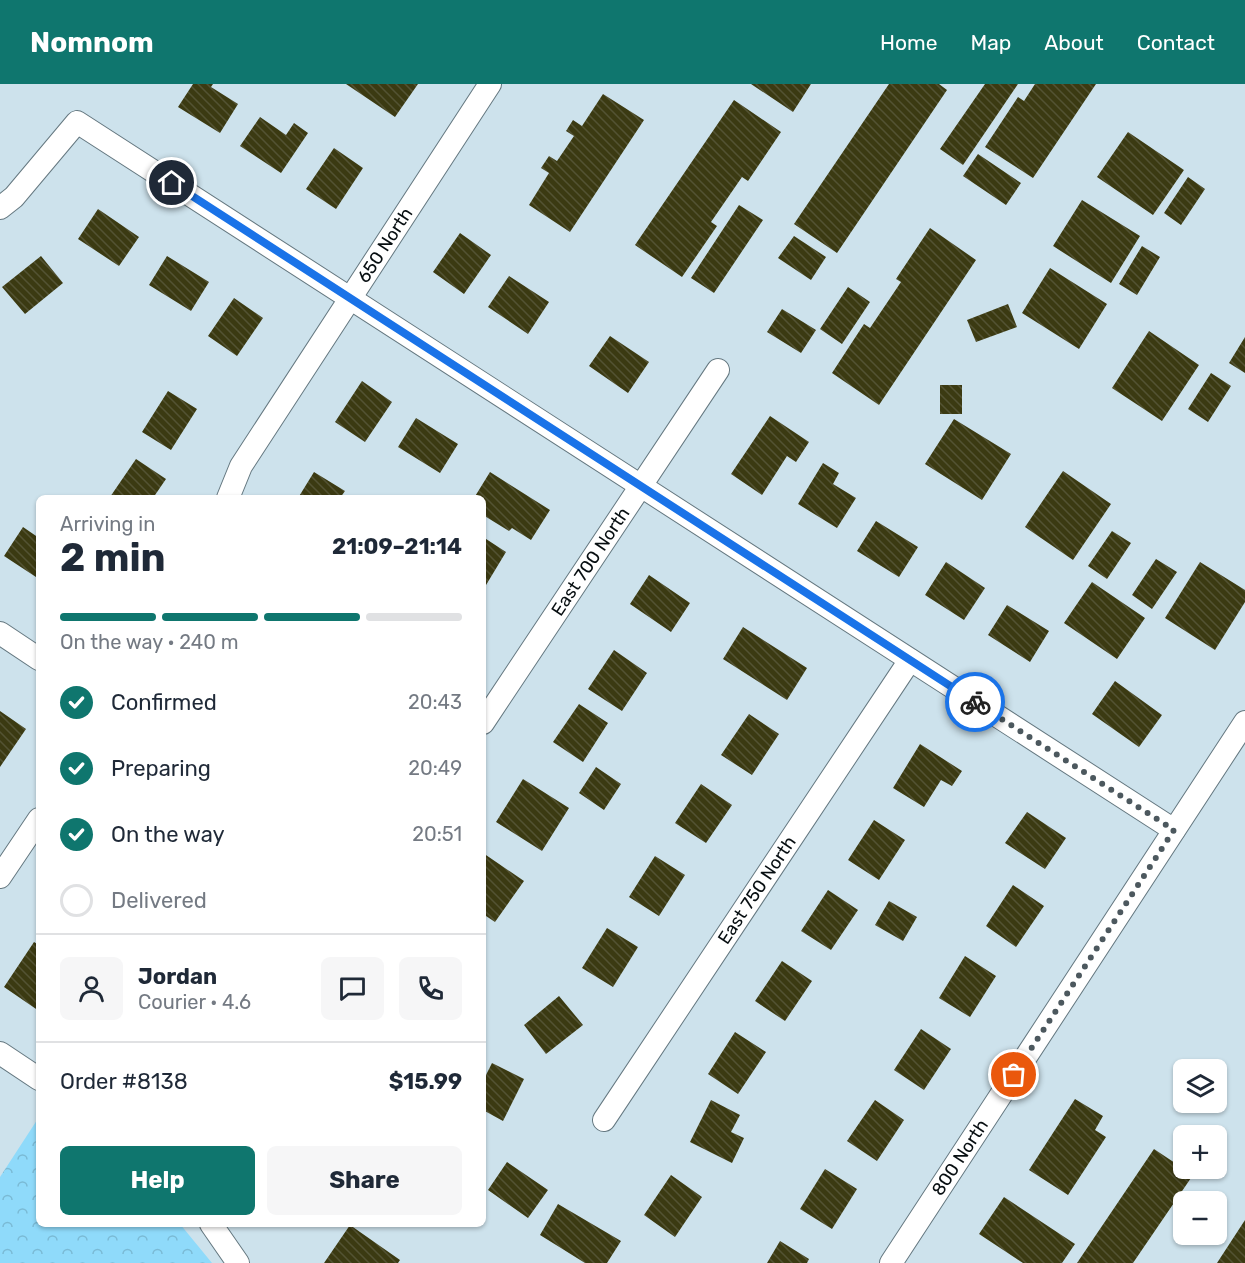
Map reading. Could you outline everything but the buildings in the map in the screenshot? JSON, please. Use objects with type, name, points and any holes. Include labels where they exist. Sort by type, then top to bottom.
[{"type":"street","name":"650 North","points":[[229,495],[241,466],[490,84]]},
{"type":"street","points":[[0,208],[14,197],[77,122],[1174,830]]},
{"type":"street","name":"East 700 North","points":[[486,718],[718,370]]},
{"type":"street","points":[[0,633],[36,657]]},
{"type":"street","name":"East 750 North","points":[[604,1120],[910,660]]},
{"type":"street","name":"800 North","points":[[891,1263],[1245,722]]},
{"type":"street","points":[[0,877],[36,823]]},
{"type":"street","points":[[0,1053],[36,1077]]},
{"type":"street","points":[[213,1227],[238,1263]]},
{"type":"green space","points":[[36,1122],[36,1227],[182,1227],[212,1263],[0,1263],[0,1177]]},
{"type":"way so far","points":[[975,702],[1174,830],[1014,1075]]},
{"type":"route","points":[[172,183],[975,702]]}]
